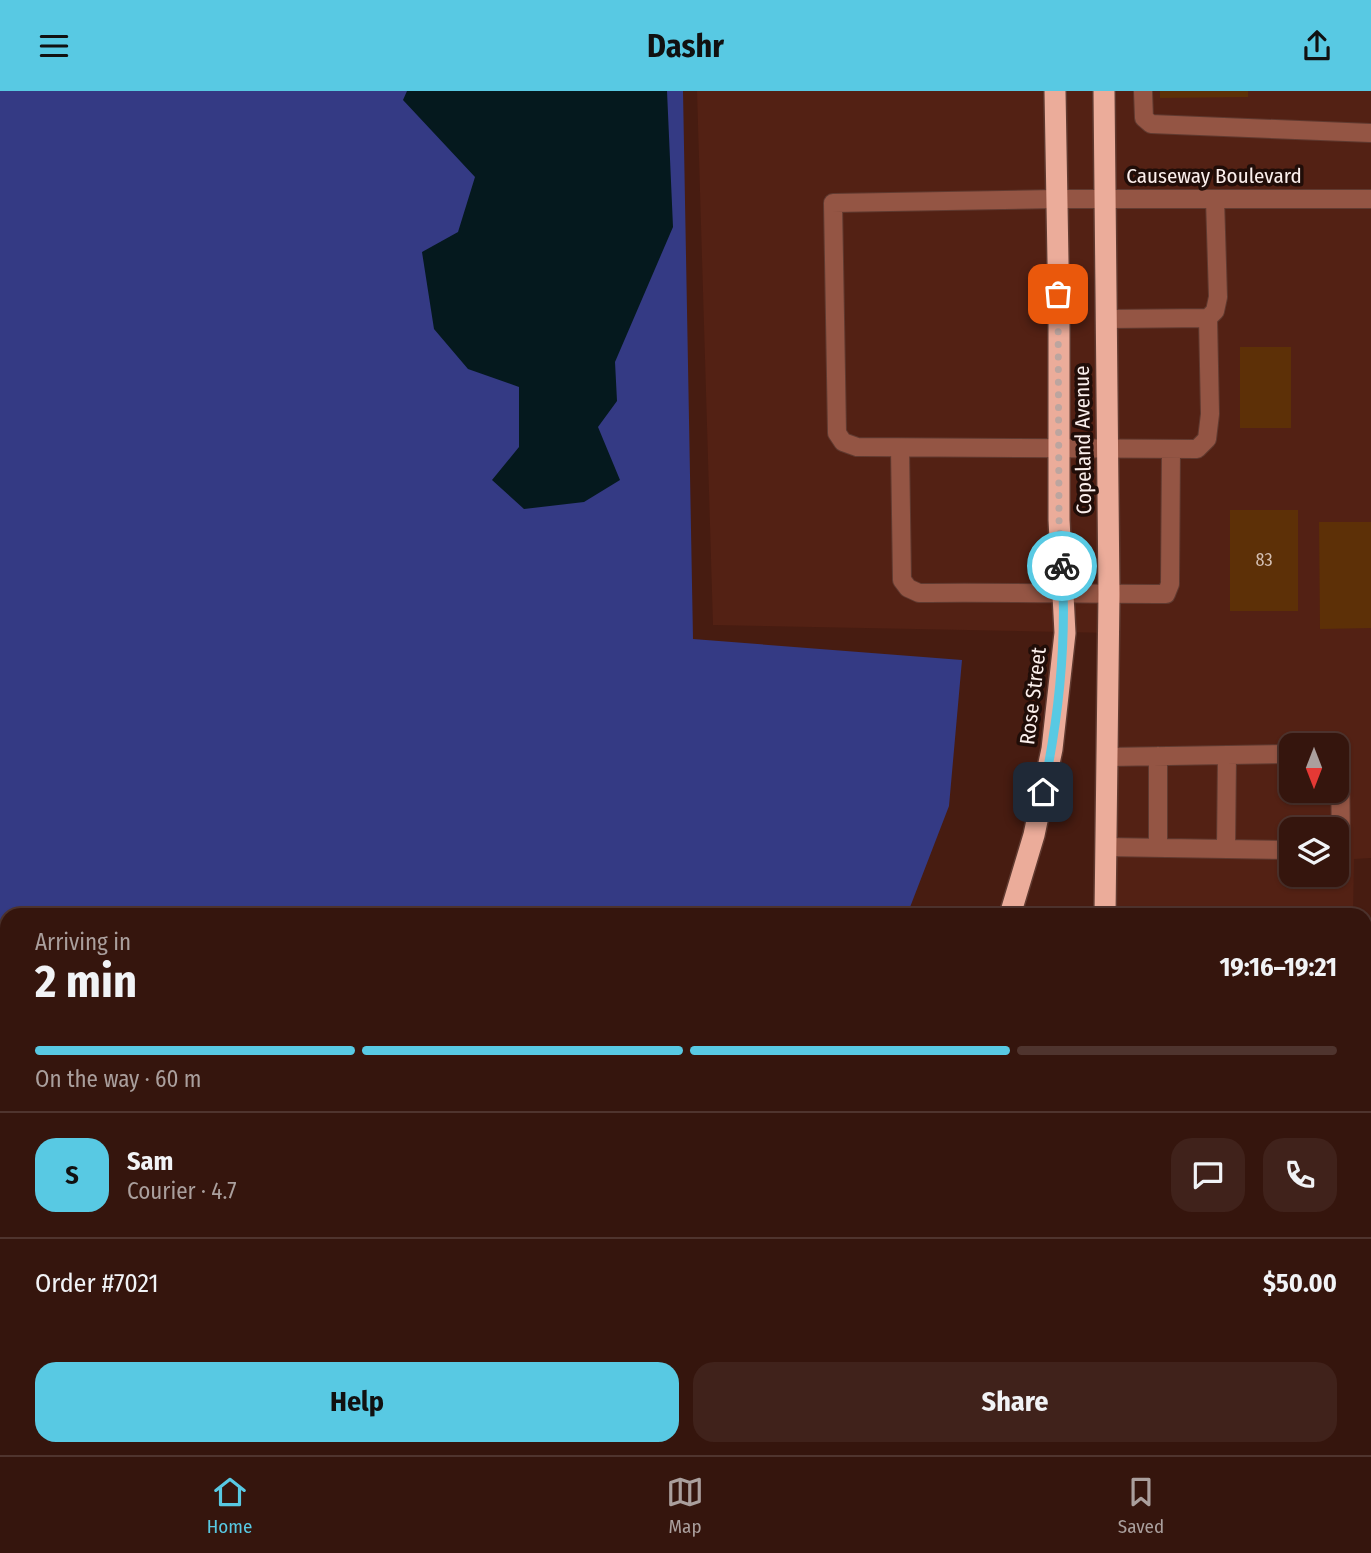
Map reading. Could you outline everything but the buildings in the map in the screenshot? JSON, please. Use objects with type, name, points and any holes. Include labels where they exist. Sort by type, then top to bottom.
[{"type":"highway","name":"Copeland Avenue","points":[[1055,91],[1059,520]]},
{"type":"highway","name":"Copeland Avenue","points":[[1104,91],[1109,594],[1105,908]]},
{"type":"highway","name":"Rose Street","points":[[1012,908],[1034,835],[1052,749],[1065,633],[1059,520]]},
{"type":"street","points":[[1143,91],[1144,118],[1151,124],[1371,133]]},
{"type":"street","name":"Causeway Boulevard","points":[[900,448],[857,447],[843,442],[837,432],[833,203],[1056,199],[1371,199]]},
{"type":"street","points":[[1106,319],[1208,318],[1215,311],[1218,297],[1216,199]]},
{"type":"street","points":[[1171,449],[1170,584],[1166,594],[919,593],[908,588],[902,580],[900,448],[1197,449],[1207,439],[1210,414],[1208,318]]},
{"type":"street","points":[[1108,757],[1279,754]]},
{"type":"street","points":[[1226,849],[1227,755]]},
{"type":"street","points":[[1158,756],[1158,848]]},
{"type":"street","points":[[1106,847],[1279,850]]},
{"type":"shaded area","points":[[0,91],[683,91],[693,639],[962,660],[949,806],[910,908],[0,908]]},
{"type":"shaded area","points":[[697,91],[1371,91],[1371,858],[1354,859],[1353,908],[1105,908],[1112,633],[713,625]]},
{"type":"water","points":[[407,91],[667,91],[673,227],[615,362],[617,401],[598,427],[620,480],[584,502],[524,509],[492,480],[519,447],[519,387],[468,369],[434,329],[422,252],[458,232],[475,177],[403,100]]},
{"type":"way so far","points":[[1058,294],[1059,520],[1062,566]]},
{"type":"route","points":[[1043,792],[1052,749],[1065,633],[1062,566]]}]
